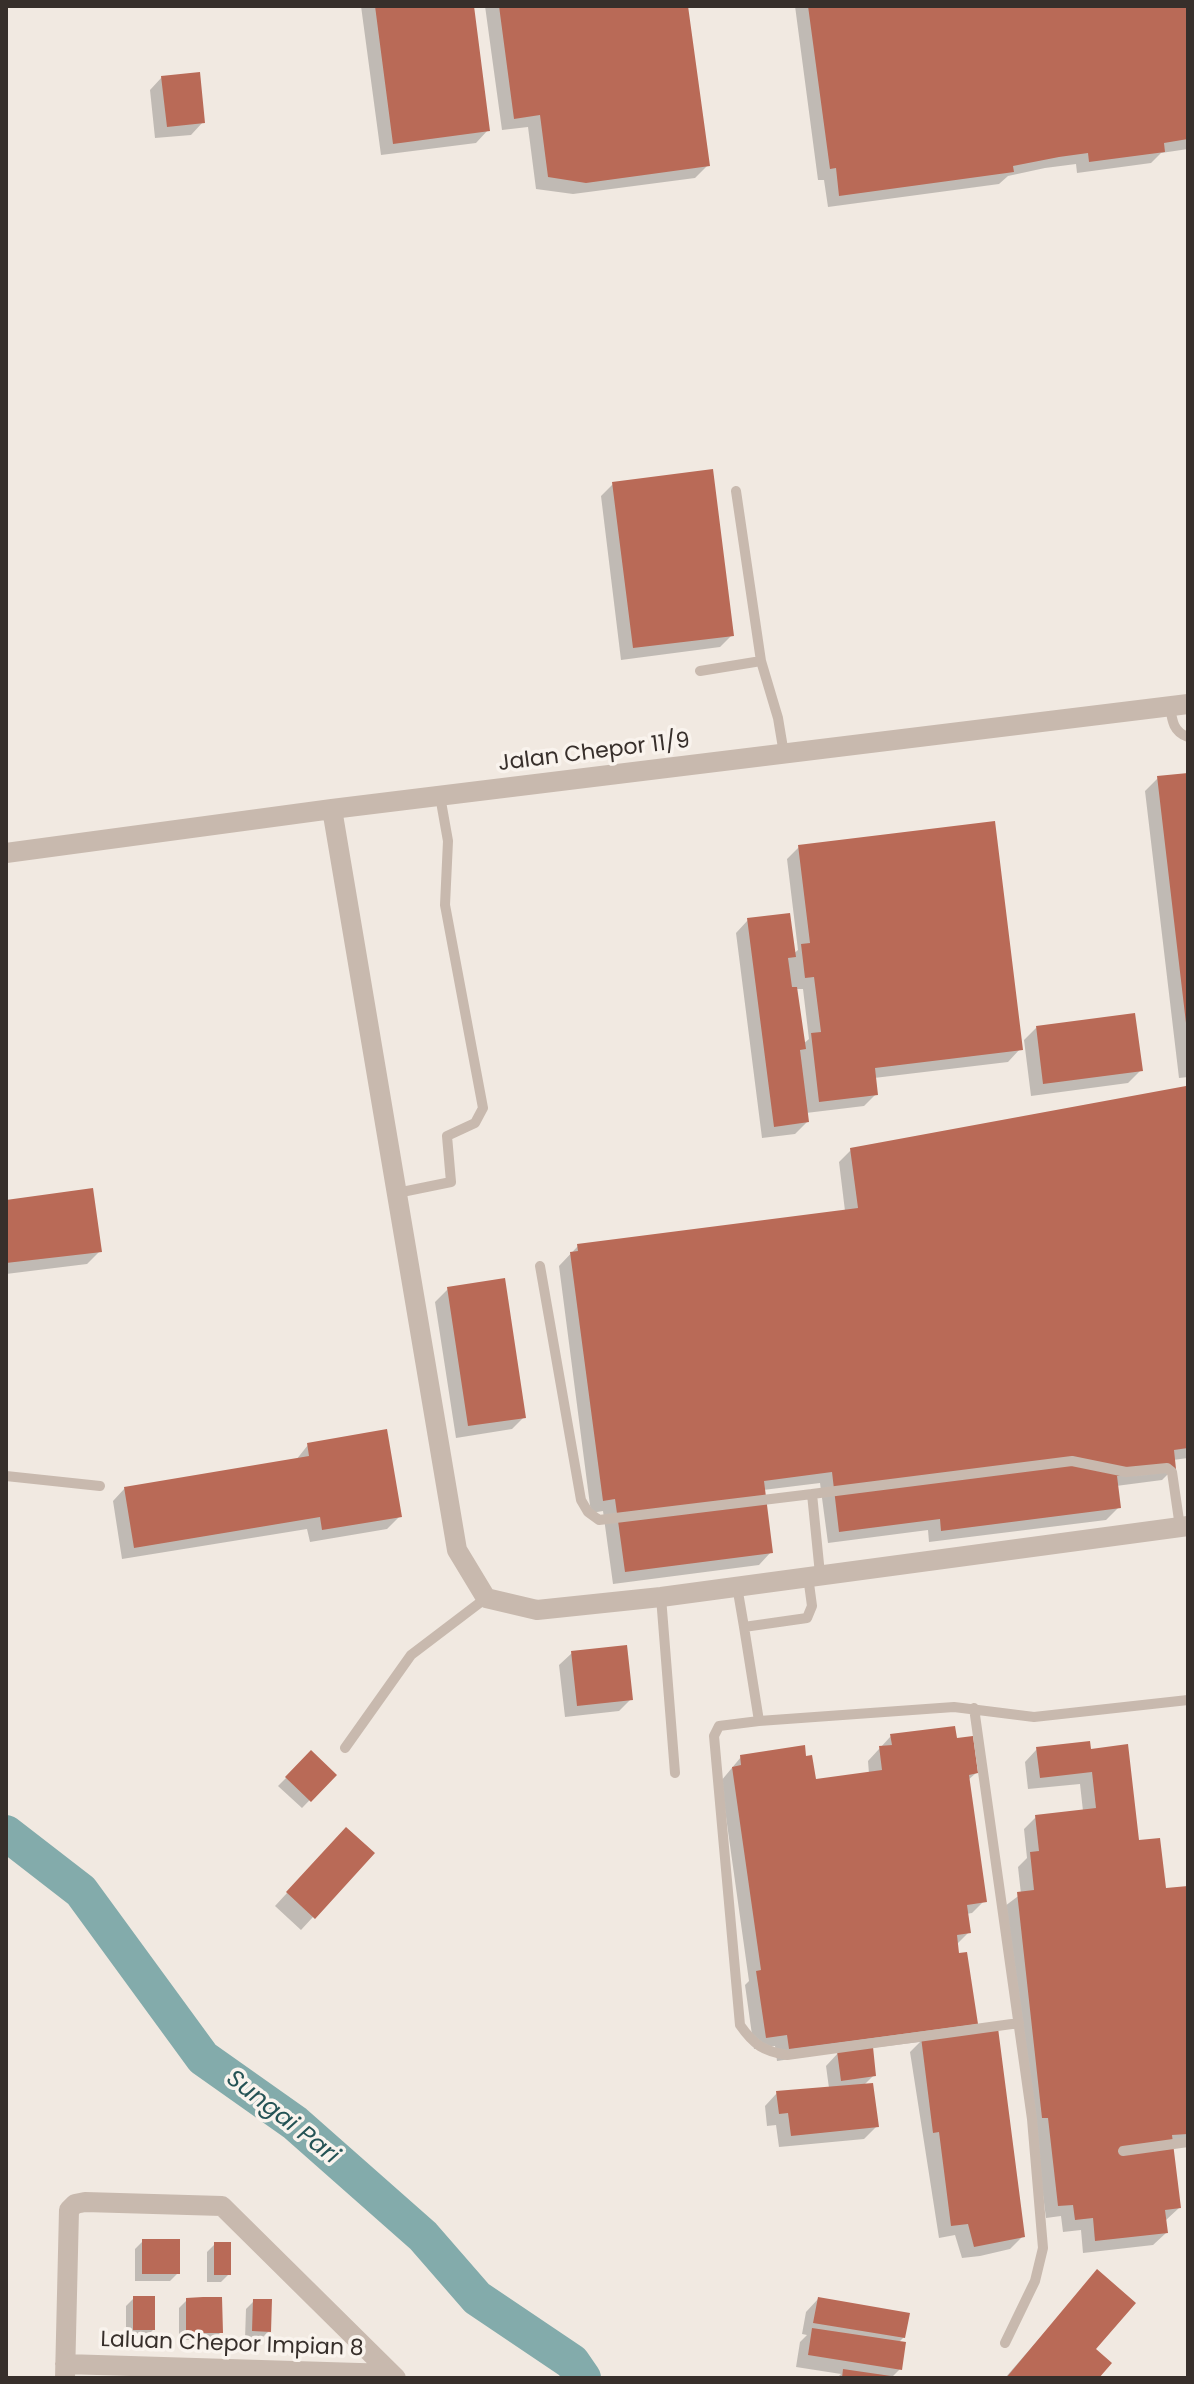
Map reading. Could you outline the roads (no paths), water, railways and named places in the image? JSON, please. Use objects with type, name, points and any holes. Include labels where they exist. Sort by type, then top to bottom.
[{"type":"street","name":"Jalan Chepor 11/9","points":[[6,853],[332,809],[1179,705]]},
{"type":"street","points":[[332,809],[457,1550],[486,1598],[537,1610],[661,1597],[1184,1526]]},
{"type":"street","points":[[65,2371],[69,2210],[75,2204],[85,2202],[222,2206],[394,2376]]},
{"type":"street","name":"Laluan Chepor Impian 8","points":[[65,2371],[394,2376]]},
{"type":"lane","points":[[736,491],[761,661],[778,718],[784,754]]},
{"type":"lane","points":[[700,671],[761,661]]},
{"type":"lane","points":[[1179,705],[1173,726],[1188,737]]},
{"type":"lane","points":[[397,1193],[451,1182],[447,1136],[475,1123],[483,1108],[445,905],[448,841],[440,796]]},
{"type":"lane","points":[[540,1266],[581,1500],[588,1512],[599,1520],[1072,1461],[1126,1472],[1167,1468],[1172,1472],[1184,1526]]},
{"type":"lane","points":[[6,1476],[100,1486]]},
{"type":"lane","points":[[744,1627],[807,1618],[812,1606],[814,1575],[812,1494]]},
{"type":"lane","points":[[737,1586],[759,1721]]},
{"type":"lane","points":[[661,1597],[675,1773]]},
{"type":"lane","points":[[345,1748],[411,1655],[486,1598]]},
{"type":"lane","points":[[1019,2023],[787,2055],[763,2051],[751,2040],[740,2025],[714,1736],[719,1726],[974,1708],[1034,1717],[1188,1700]]},
{"type":"lane","points":[[974,1708],[1032,2119],[1043,2248],[1035,2281],[1005,2343]]},
{"type":"lane","points":[[1123,2151],[1188,2142]]},
{"type":"waterway","name":"Sungai Pari","points":[[6,1833],[81,1891],[203,2058],[295,2123],[423,2236],[477,2298],[572,2362],[583,2378]]}]
